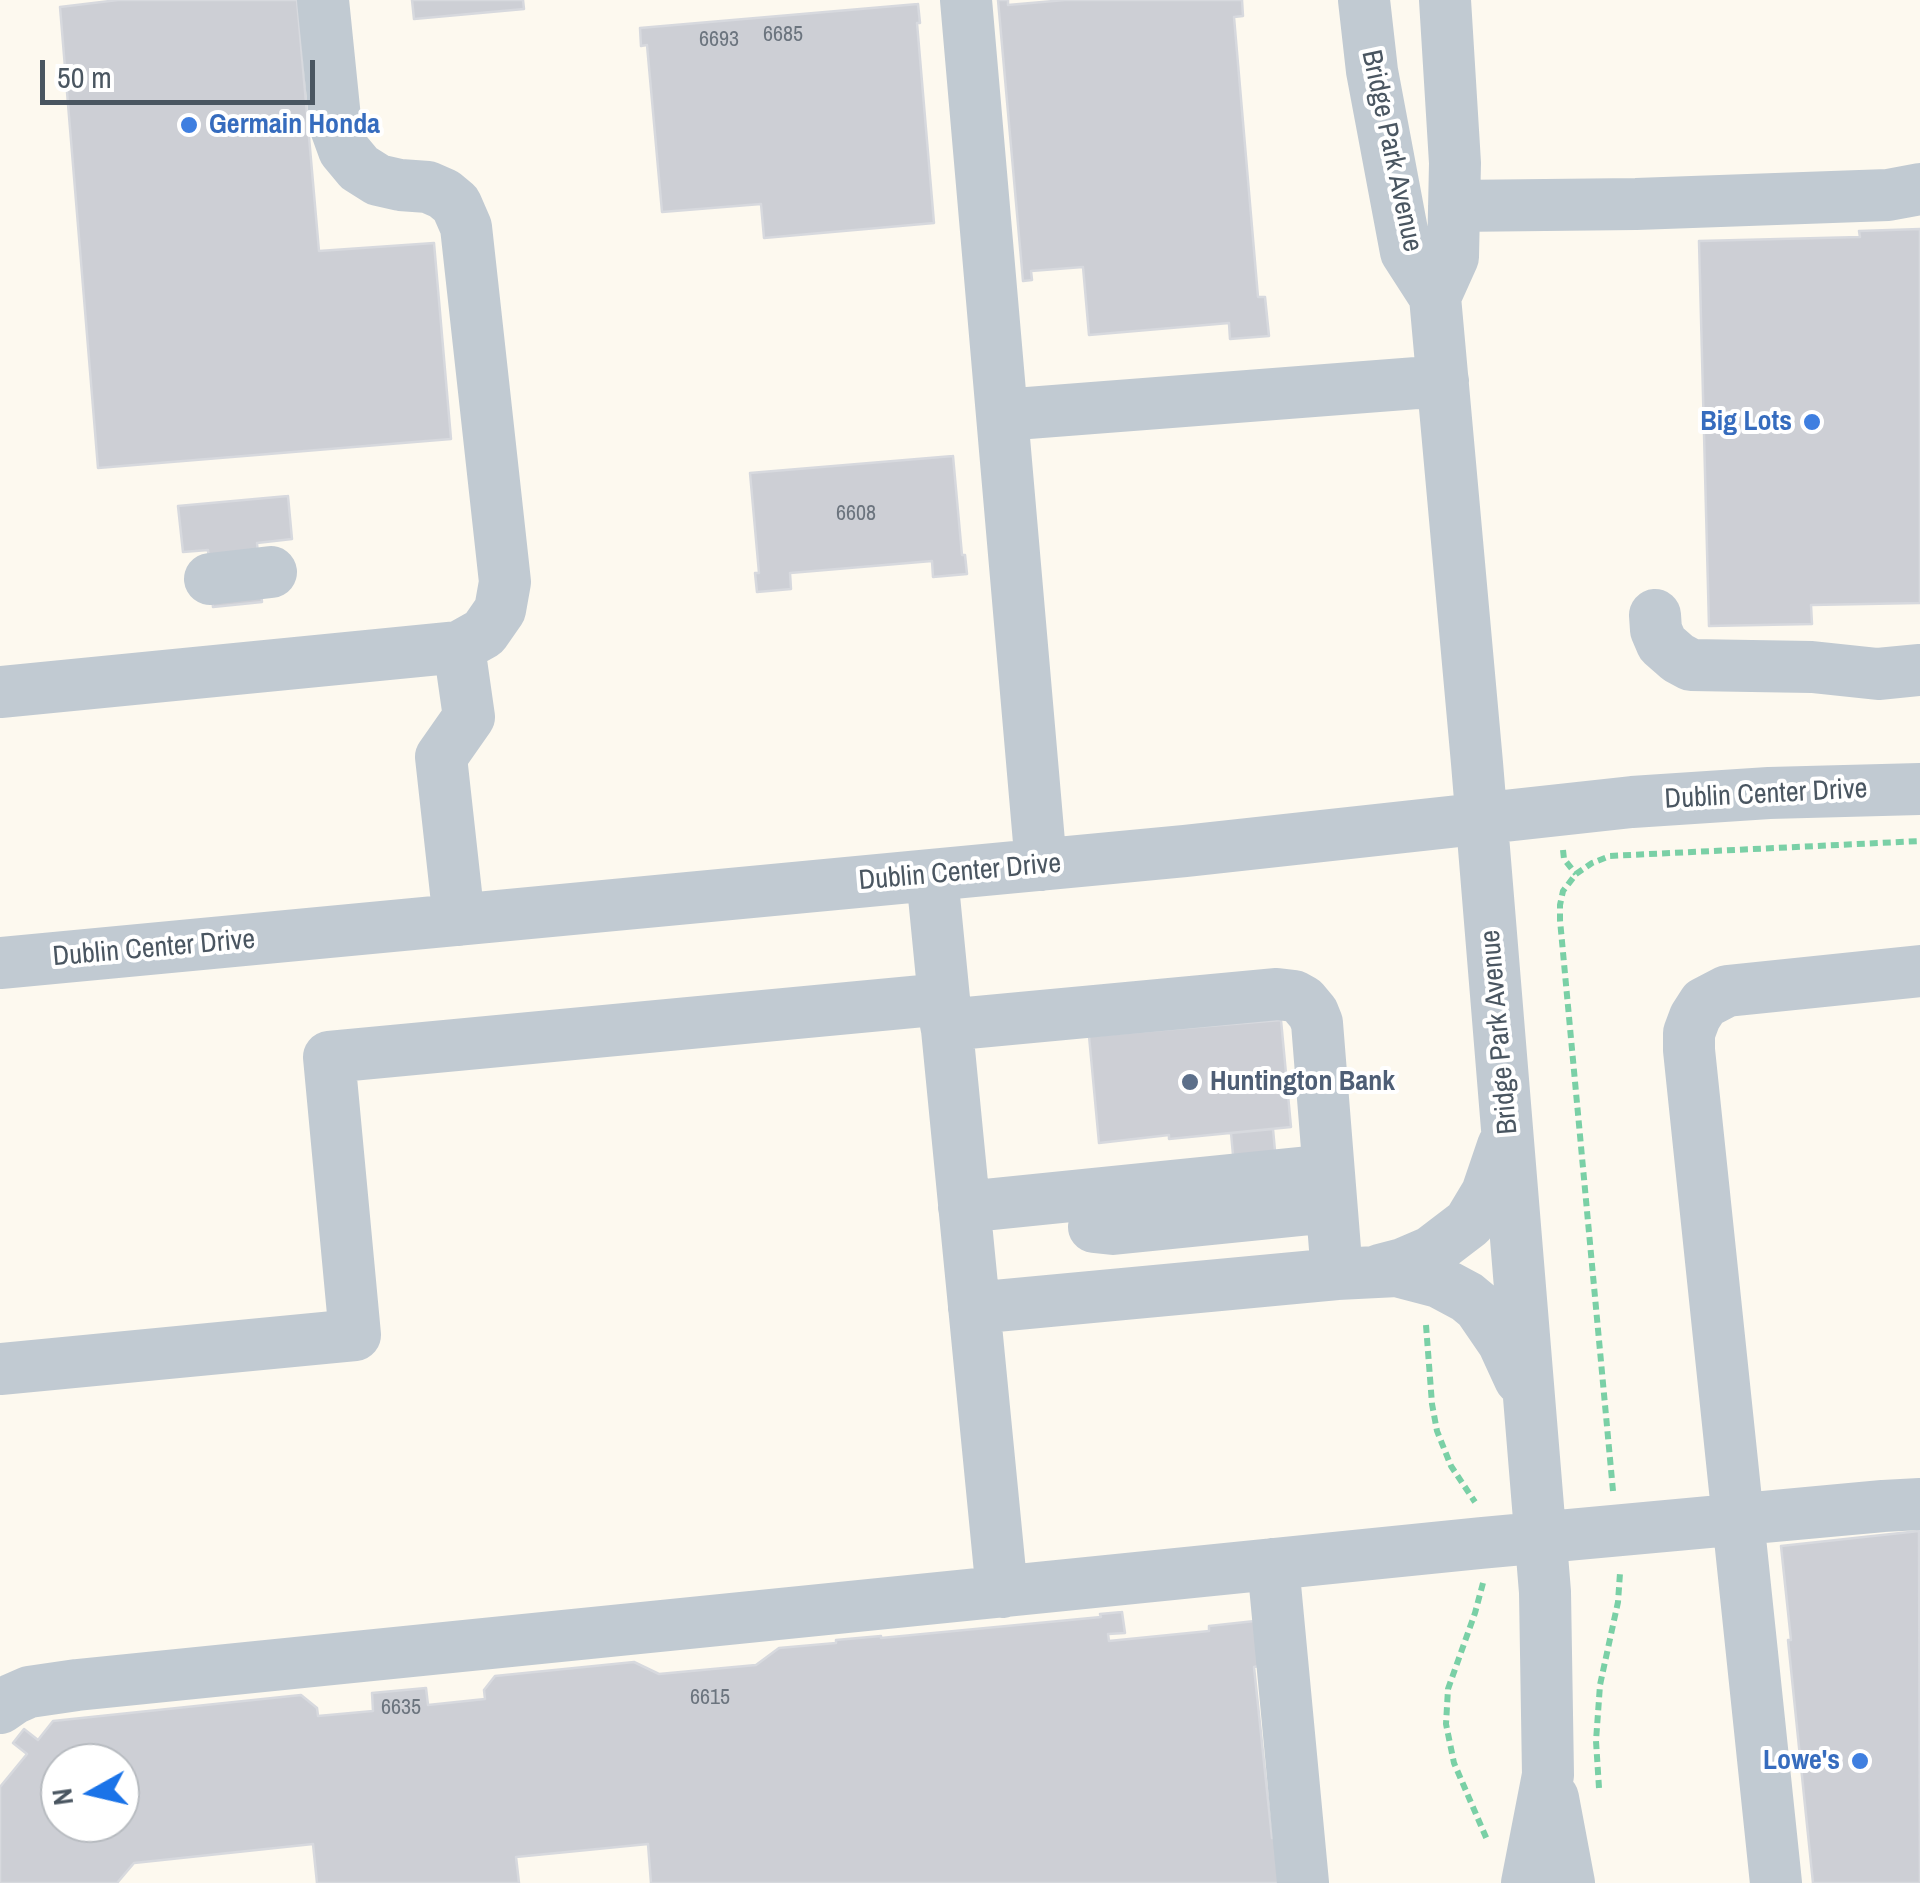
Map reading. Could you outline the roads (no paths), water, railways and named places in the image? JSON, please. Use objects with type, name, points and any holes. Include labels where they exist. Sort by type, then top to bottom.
[{"type":"street","points":[[0,692],[459,647],[490,627],[500,610],[505,592],[466,227],[456,204],[444,194],[428,187],[378,180],[359,168],[344,150],[336,128],[323,0]]},
{"type":"street","points":[[966,0],[1041,865]]},
{"type":"street","name":"Bridge Park Avenue","points":[[1364,0],[1372,70],[1406,252],[1435,297],[1542,1538],[1546,1787],[1509,1867]]},
{"type":"street","name":"Bridge Park Avenue","points":[[1435,297],[1452,257],[1454,206],[1446,0]]},
{"type":"street","points":[[1454,206],[1868,195],[1920,189]]},
{"type":"street","points":[[1002,414],[1444,381]]},
{"type":"street","points":[[210,579],[271,572]]},
{"type":"street","points":[[1655,615],[1662,644],[1691,664],[1812,667],[1878,674],[1920,670]]},
{"type":"street","points":[[459,647],[469,717],[441,757],[459,920]]},
{"type":"street","name":"Dublin Center Drive","points":[[0,964],[932,876],[1702,796],[1920,789]]},
{"type":"street","points":[[932,876],[1002,1592]]},
{"type":"street","points":[[1776,1883],[1689,1050],[1691,1024],[1704,1004],[1727,991],[1920,971]]},
{"type":"street","points":[[0,1369],[356,1335],[329,1057],[945,1012],[1283,994],[1307,1004],[1316,1019],[1328,1172],[1354,1272]]},
{"type":"street","points":[[1354,1272],[1403,1264],[1431,1252],[1469,1223],[1496,1172],[1506,1133],[1506,1105]]},
{"type":"street","points":[[1023,1201],[1042,1195],[1084,1167],[1101,1162],[1328,1172]]},
{"type":"street","points":[[964,1207],[1036,1202],[1107,1229],[1328,1172]]},
{"type":"street","points":[[974,1308],[1398,1270],[1433,1280],[1467,1297],[1491,1321],[1520,1381],[1532,1419]]},
{"type":"street","points":[[0,1708],[21,1695],[46,1689],[1273,1564],[1920,1504]]},
{"type":"street","points":[[1273,1564],[1304,1883]]},
{"type":"street","name":"Bridge Park Avenue","points":[[1548,1767],[1569,1883]]},
{"type":"place","name":"Germain Honda","points":[[189,125]]},
{"type":"place","name":"Big Lots","points":[[1812,422]]},
{"type":"place","name":"Huntington Bank","points":[[1190,1082]]},
{"type":"place","name":"Lowe's","points":[[1860,1761]]}]
